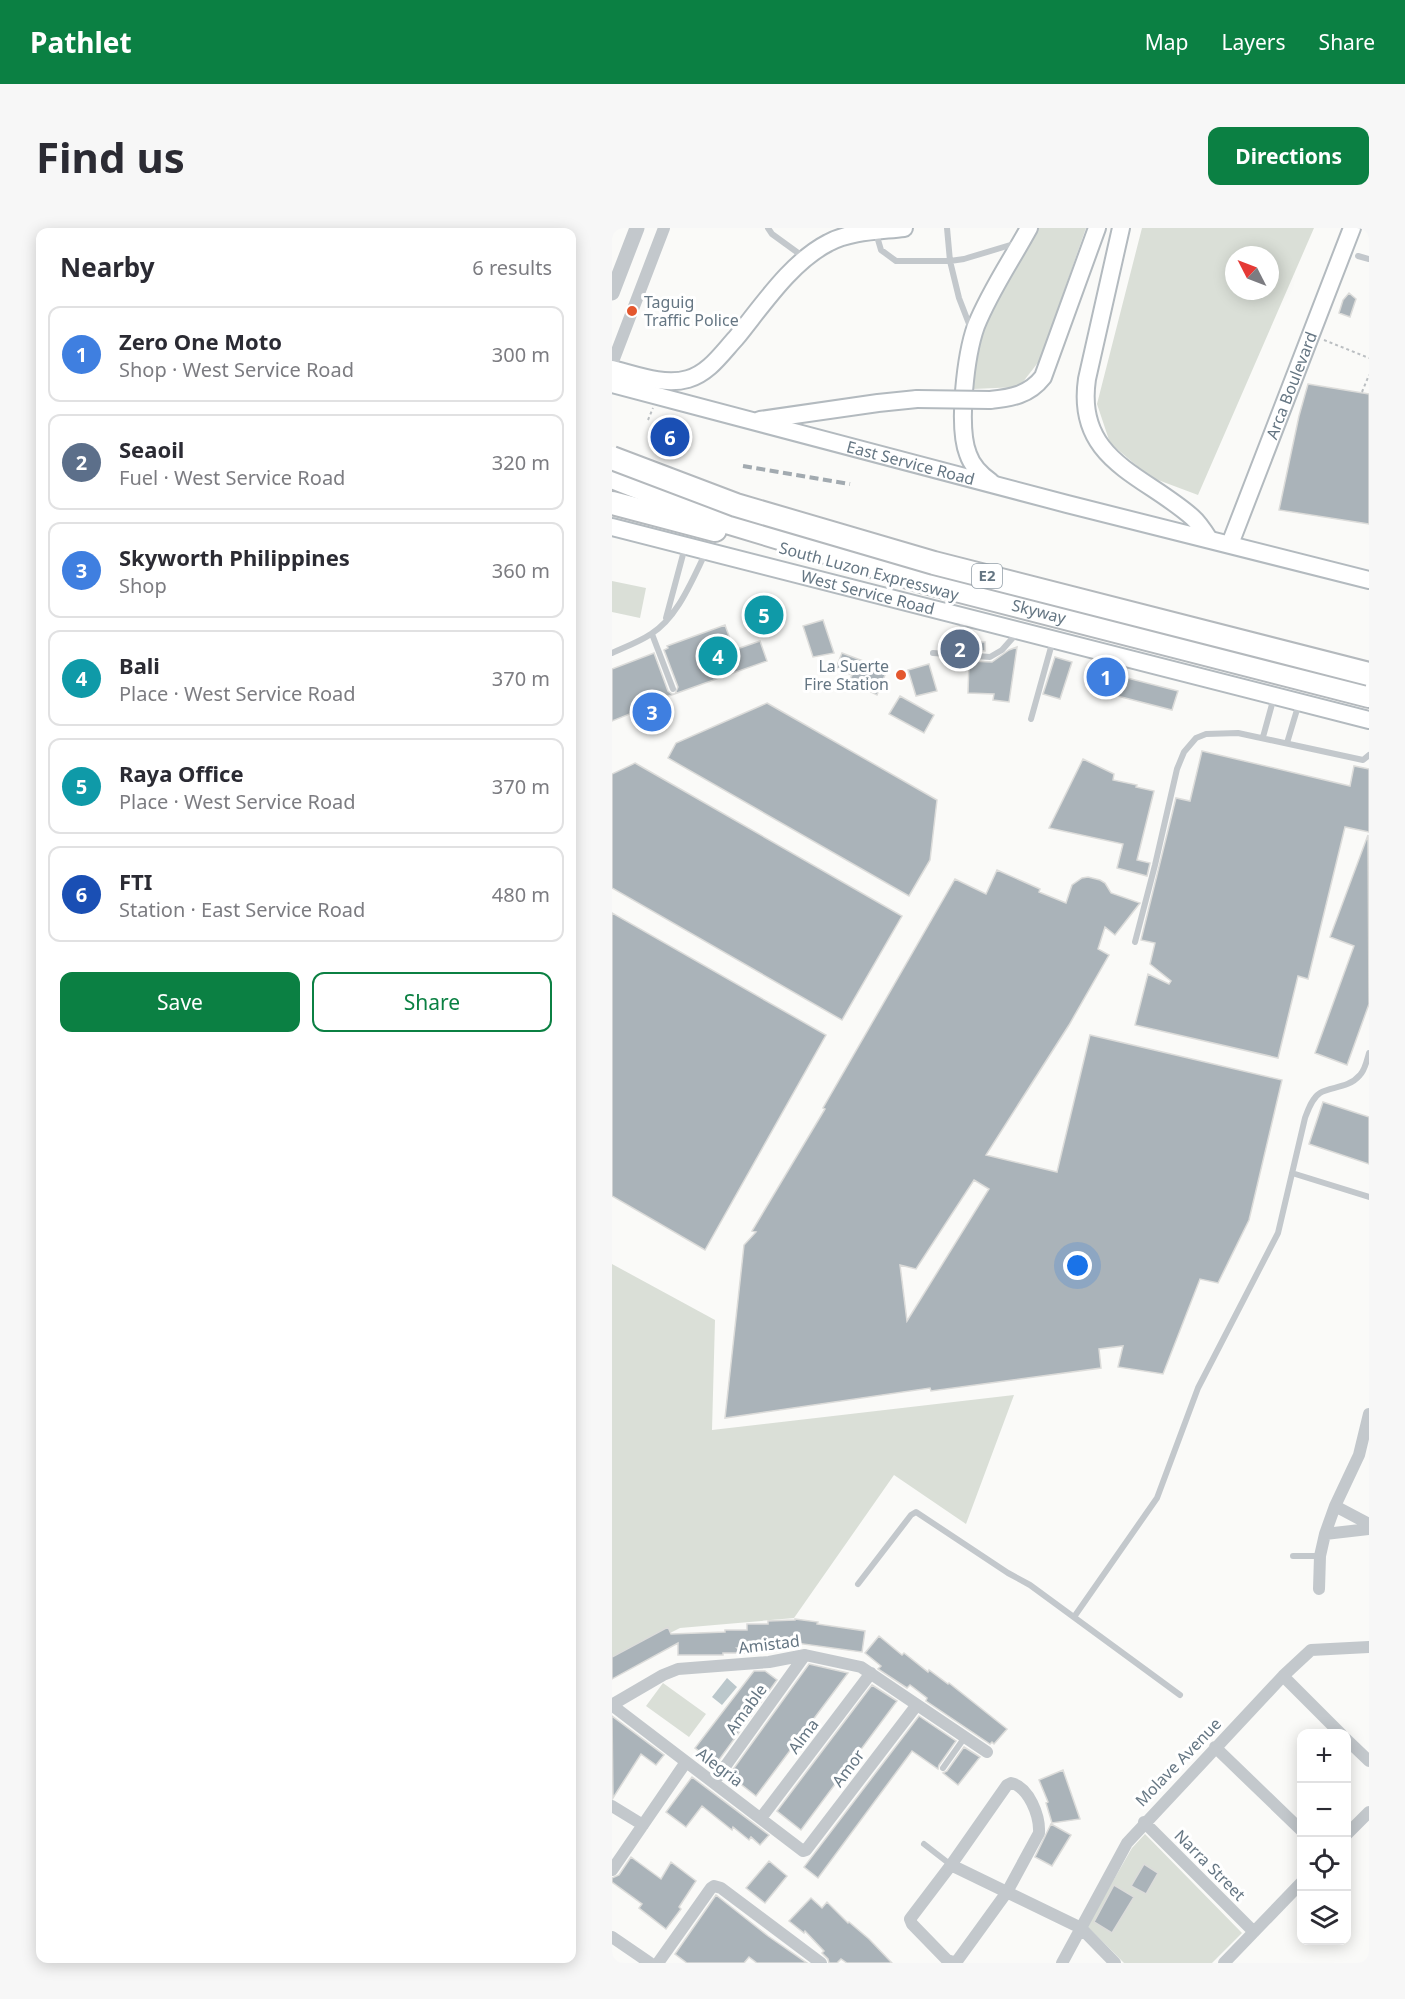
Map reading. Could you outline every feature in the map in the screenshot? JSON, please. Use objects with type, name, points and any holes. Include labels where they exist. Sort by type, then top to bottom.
[{"type":"highway","name":"Skyway","points":[[612,458],[736,505],[934,563],[1369,672]]},
{"type":"highway","name":"Skyway","points":[[615,477],[730,522],[925,582],[1369,696]]},
{"type":"highway","name":"South Luzon Expressway","points":[[615,477],[1369,672]]},
{"type":"highway","name":"South Luzon Expressway","points":[[612,503],[1369,703]]},
{"type":"main road","points":[[612,369],[650,379],[670,381],[690,378],[720,357],[785,280],[821,247],[839,238],[904,228]]},
{"type":"main road","points":[[750,420],[916,399],[1011,398],[1026,392],[1043,377],[1097,228]]},
{"type":"main road","points":[[1121,228],[1087,379],[1085,397],[1087,415],[1096,440],[1106,454],[1193,518],[1209,538]]},
{"type":"main road","name":"Arca Boulevard","points":[[1230,544],[1352,228]]},
{"type":"main road","points":[[997,486],[973,464],[967,452],[963,436],[965,387],[973,336],[991,293],[1025,235]]},
{"type":"main road","name":"East Service Road","points":[[612,384],[997,486],[1369,580]]},
{"type":"main road","name":"West Service Road","points":[[612,527],[1369,720]]},
{"type":"street","points":[[612,293],[637,228]]},
{"type":"street","points":[[612,364],[664,228]]},
{"type":"street","points":[[1319,1589],[1320,1556],[1325,1534],[1335,1506],[1364,1458],[1369,1414]]},
{"type":"street","points":[[1335,1506],[1369,1524]]},
{"type":"street","points":[[1325,1534],[1369,1529]]},
{"type":"street","name":"Molave Avenue","points":[[1062,1963],[1126,1843],[1283,1676],[1311,1650],[1369,1647]]},
{"type":"street","name":"Amistad","points":[[614,1708],[615,1703],[663,1675],[678,1669],[758,1663],[805,1655],[861,1667],[987,1752]]},
{"type":"street","name":"Amable","points":[[714,1782],[805,1655]]},
{"type":"street","name":"Alma","points":[[761,1818],[871,1673]]},
{"type":"street","points":[[1283,1676],[1336,1729]]},
{"type":"street","name":"Amor","points":[[806,1850],[916,1706]]},
{"type":"street","name":"Alegria","points":[[614,1708],[714,1782],[800,1850],[806,1850]]},
{"type":"street","points":[[1351,1743],[1369,1761]]},
{"type":"street","points":[[1215,1747],[1297,1825]]},
{"type":"street","points":[[612,1870],[686,1762]]},
{"type":"street","points":[[1007,1785],[1017,1785],[1027,1795],[1037,1820],[1039,1833],[1007,1892],[957,1961],[952,1962],[947,1960],[912,1924],[910,1919],[951,1865],[1007,1785]]},
{"type":"street","points":[[612,1806],[643,1825]]},
{"type":"street","points":[[1351,1831],[1369,1812]]},
{"type":"street","name":"Narra Street","points":[[1144,1822],[1254,1932]]},
{"type":"street","points":[[951,1865],[1081,1928],[1115,1963]]},
{"type":"street","points":[[658,1963],[714,1886],[721,1888],[821,1963]]},
{"type":"street","points":[[1224,1963],[1297,1887]]},
{"type":"street","points":[[612,1937],[650,1963]]},
{"type":"lane","points":[[768,228],[772,234],[806,259]]},
{"type":"lane","points":[[947,228],[950,261],[959,298],[973,336]]},
{"type":"lane","points":[[875,232],[881,250],[896,261],[964,259],[1025,235]]},
{"type":"lane","points":[[1358,256],[1369,259]]},
{"type":"lane","points":[[665,621],[685,546]]},
{"type":"lane","points":[[612,653],[652,634],[665,621],[685,595],[706,551]]},
{"type":"lane","points":[[961,656],[963,616]]},
{"type":"lane","points":[[933,653],[990,657],[1002,650],[1020,631]]},
{"type":"lane","points":[[652,634],[674,689]]},
{"type":"lane","points":[[1031,719],[1053,639]]},
{"type":"lane","points":[[1263,737],[1274,695]]},
{"type":"lane","points":[[1287,742],[1299,702]]},
{"type":"lane","points":[[1135,942],[1177,769],[1184,752],[1196,738],[1206,734],[1238,733],[1363,760],[1369,755]]},
{"type":"lane","points":[[1074,1617],[1157,1498],[1198,1388],[1278,1233],[1311,1104],[1320,1093],[1339,1088],[1362,1074],[1369,1053]]},
{"type":"lane","points":[[1292,1173],[1369,1197]]},
{"type":"lane","points":[[858,1584],[910,1515],[916,1512],[1030,1585],[1180,1695]]},
{"type":"lane","points":[[1293,1556],[1320,1556]]},
{"type":"lane","points":[[943,1768],[965,1736]]},
{"type":"lane","points":[[924,1844],[951,1865]]},
{"type":"path","points":[[1324,340],[1369,358]]},
{"type":"path","points":[[1362,392],[1369,375]]},
{"type":"shaded area","points":[[1036,228],[1086,228],[1040,360],[1019,387],[973,389],[975,353],[992,301]]},
{"type":"shaded area","points":[[1142,228],[1314,228],[1198,495],[1150,477],[1110,443],[1097,404]]},
{"type":"shaded area","points":[[612,581],[646,588],[640,618],[612,612]]},
{"type":"shaded area","points":[[612,1264],[715,1320],[712,1430],[1014,1395],[966,1524],[894,1475],[794,1618],[680,1628],[612,1662]]},
{"type":"shaded area","points":[[727,1678],[737,1687],[722,1705],[712,1697]]},
{"type":"shaded area","points":[[663,1683],[706,1714],[689,1737],[646,1706]]},
{"type":"shaded area","points":[[1145,1834],[1242,1933],[1212,1963],[1124,1963],[1087,1926],[1132,1848]]},
{"type":"building","points":[[1349,293],[1356,299],[1350,317],[1339,313],[1343,300]]},
{"type":"building","points":[[1308,384],[1369,394],[1369,524],[1279,510]]},
{"type":"building","points":[[776,599],[782,623],[752,632],[745,608]]},
{"type":"building","points":[[823,620],[834,653],[813,657],[803,626]]},
{"type":"building","points":[[725,625],[734,650],[760,641],[767,661],[675,694],[678,687],[664,650],[668,648],[667,646]]},
{"type":"building","points":[[969,642],[985,642],[985,651],[969,650]]},
{"type":"building","points":[[1017,647],[1009,702],[993,700],[994,694],[968,693],[969,661],[992,662]]},
{"type":"building","points":[[654,653],[668,691],[674,694],[612,721],[612,669]]},
{"type":"building","points":[[842,653],[887,670],[877,695],[849,681],[852,675],[836,668]]},
{"type":"building","points":[[1055,657],[1072,662],[1060,699],[1043,694]]},
{"type":"building","points":[[929,664],[937,691],[916,696],[908,670]]},
{"type":"building","points":[[1104,672],[1178,691],[1172,710],[1098,691]]},
{"type":"building","points":[[900,696],[934,715],[924,733],[889,714]]},
{"type":"building","points":[[767,703],[937,800],[930,860],[909,896],[668,758],[676,743]]},
{"type":"building","points":[[1202,751],[1350,786],[1354,766],[1369,769],[1369,832],[1345,827],[1308,979],[1298,976],[1278,1058],[1135,1025],[1148,974],[1169,984],[1171,981],[1150,964],[1155,943],[1141,940],[1176,798],[1190,801]]},
{"type":"building","points":[[1083,759],[1114,774],[1113,780],[1154,791],[1137,860],[1150,863],[1147,876],[1117,868],[1123,844],[1049,828]]},
{"type":"building","points":[[635,763],[902,916],[842,1020],[612,888],[612,774]]},
{"type":"building","points":[[1368,835],[1369,1004],[1347,1065],[1315,1053],[1354,946],[1330,937]]},
{"type":"building","points":[[997,870],[1066,903],[1072,885],[1088,877],[1105,883],[1111,893],[1140,903],[1115,935],[1105,927],[1098,949],[1109,955],[1069,1025],[986,1155],[1057,1172],[1090,1035],[1282,1080],[1249,1220],[1218,1283],[1200,1279],[1163,1374],[1118,1367],[1123,1346],[1099,1349],[1101,1368],[931,1391],[930,1388],[725,1418],[744,1245],[756,1232],[752,1231],[825,1109],[823,1108],[955,879],[986,894]],"holes":[[[974,1180],[989,1189],[907,1321],[900,1265],[916,1269]]]},
{"type":"building","points":[[612,913],[826,1035],[705,1250],[612,1196]]},
{"type":"building","points":[[1323,1102],[1369,1117],[1369,1164],[1309,1144]]},
{"type":"building","points":[[795,1619],[865,1631],[862,1652],[789,1642],[789,1644],[766,1644],[766,1648],[737,1648],[743,1653],[678,1655],[678,1643],[612,1679],[612,1657],[668,1627],[671,1634],[725,1632],[725,1630],[747,1630],[747,1624],[768,1624],[768,1621]]},
{"type":"building","points":[[879,1636],[902,1655],[904,1653],[928,1672],[929,1670],[949,1683],[1007,1729],[994,1744],[992,1742],[990,1744],[926,1701],[927,1698],[910,1685],[907,1688],[878,1669],[881,1666],[865,1653]]},
{"type":"building","points":[[809,1664],[848,1673],[756,1796],[729,1775]]},
{"type":"building","points":[[754,1671],[765,1671],[777,1680],[716,1764],[695,1748]]},
{"type":"building","points":[[872,1685],[897,1701],[801,1830],[777,1811]]},
{"type":"building","points":[[612,1716],[664,1755],[656,1765],[641,1754],[613,1798]]},
{"type":"building","points":[[919,1716],[956,1741],[938,1769],[912,1751],[818,1878],[804,1867]]},
{"type":"building","points":[[964,1747],[980,1757],[958,1785],[943,1773],[947,1771]]},
{"type":"building","points":[[1063,1770],[1080,1819],[1052,1823],[1046,1803],[1048,1802],[1039,1780]]},
{"type":"building","points":[[692,1777],[769,1835],[760,1845],[751,1837],[749,1840],[733,1827],[732,1830],[702,1806],[686,1827],[666,1812]]},
{"type":"building","points":[[1051,1824],[1071,1835],[1052,1866],[1035,1857]]},
{"type":"building","points":[[631,1857],[661,1879],[671,1862],[696,1881],[679,1907],[681,1909],[666,1929],[639,1908],[642,1904],[612,1882],[612,1878],[619,1875]]},
{"type":"building","points":[[769,1861],[787,1876],[765,1903],[746,1888]]},
{"type":"building","points":[[1144,1864],[1158,1873],[1146,1894],[1131,1886]]},
{"type":"building","points":[[1114,1885],[1134,1897],[1112,1933],[1094,1922]]},
{"type":"building","points":[[716,1895],[807,1963],[757,1963],[749,1957],[744,1963],[687,1963],[675,1954]]},
{"type":"building","points":[[811,1898],[822,1908],[827,1902],[892,1963],[847,1963],[841,1959],[837,1963],[829,1963],[822,1953],[824,1951],[805,1931],[804,1933],[789,1921]]},
{"type":"railway","points":[[743,466],[850,484]]},
{"type":"place","name":"Taguig Traffic Police","points":[[632,311]]},
{"type":"place","name":"FTI","points":[[670,437]]},
{"type":"place","name":"Raya Office","points":[[764,615]]},
{"type":"place","name":"Seaoil","points":[[960,649]]},
{"type":"place","name":"Bali","points":[[718,656]]},
{"type":"place","name":"La Suerte Fire Station","points":[[901,675]]},
{"type":"place","name":"Zero One Moto","points":[[1106,677]]},
{"type":"place","name":"Skyworth Philippines","points":[[652,712]]}]
